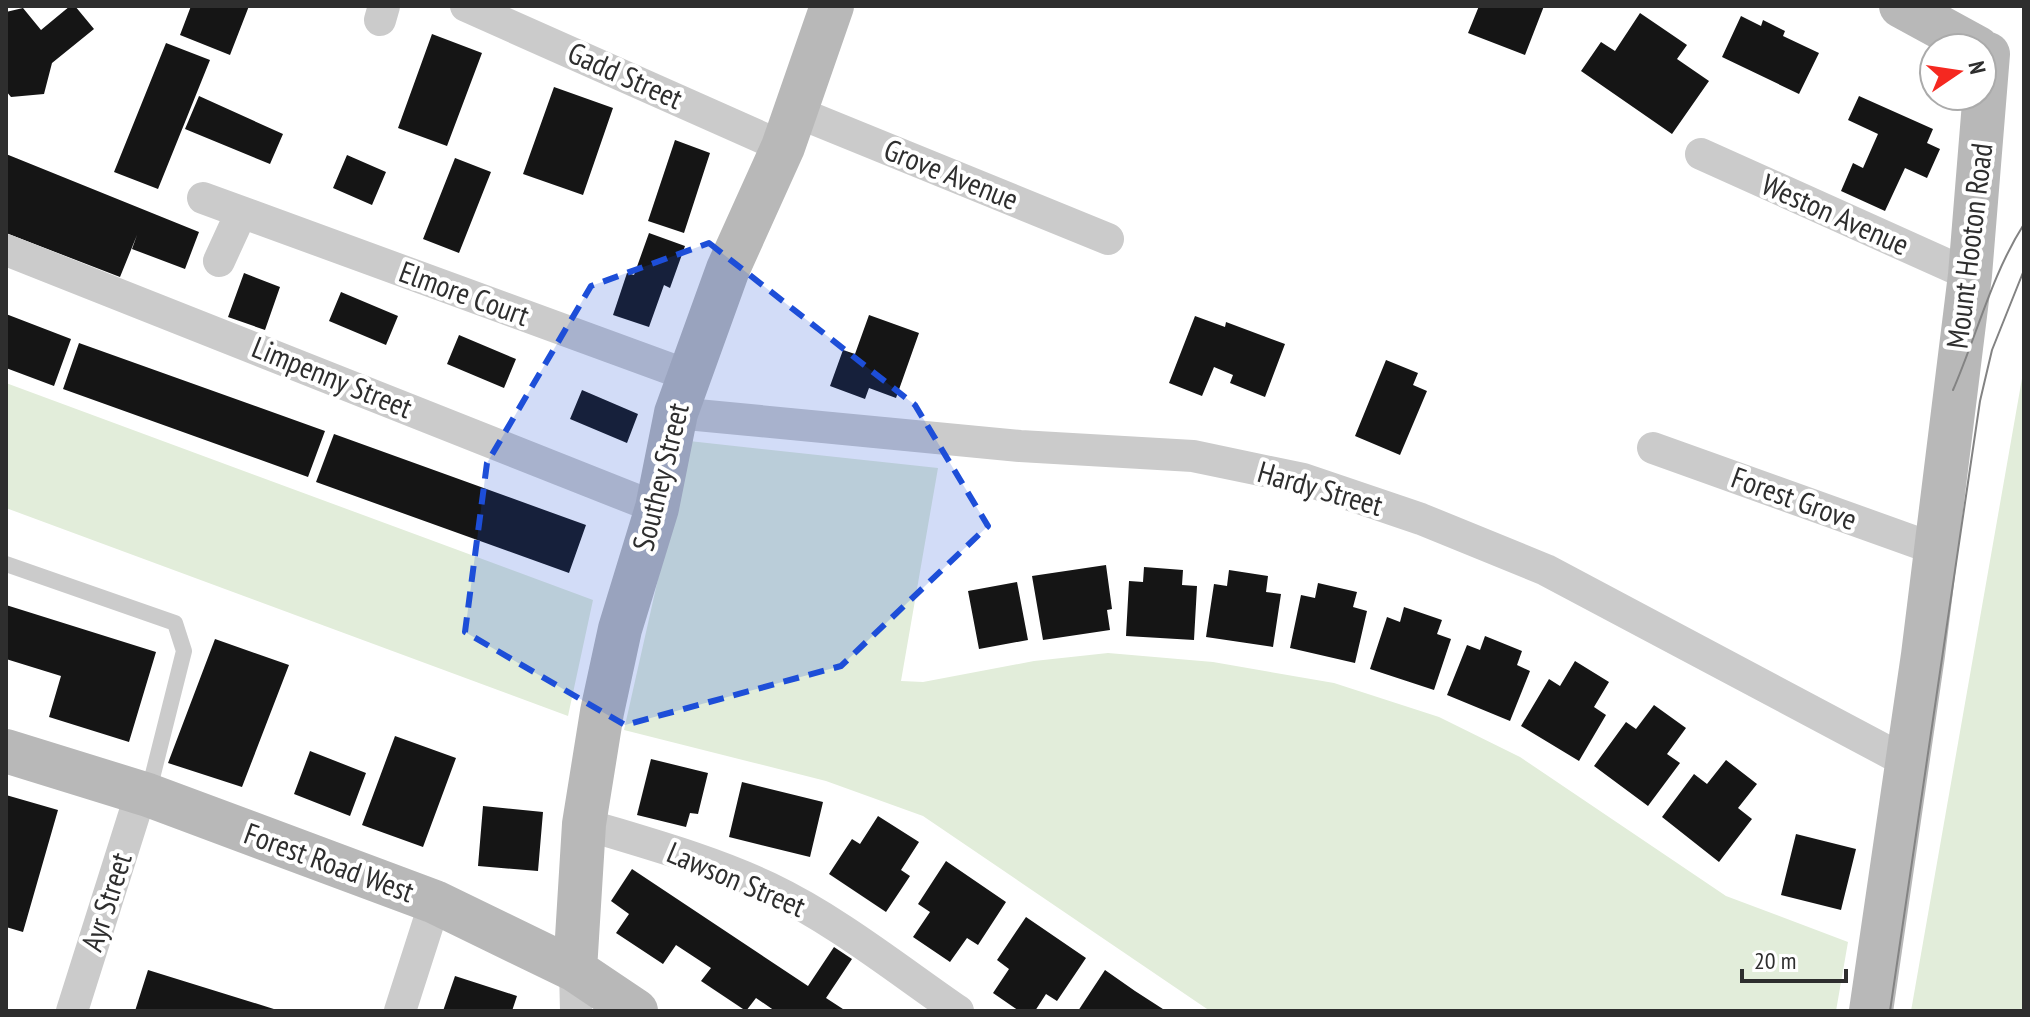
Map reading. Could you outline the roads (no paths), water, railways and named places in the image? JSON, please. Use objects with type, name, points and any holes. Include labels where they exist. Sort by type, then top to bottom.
[{"type":"street","name":"Gadd Street","points":[[466,6],[789,129]]},
{"type":"street","name":"Southey Street","points":[[576,991],[584,824],[610,670],[657,508],[682,394],[728,269],[789,129],[832,6]]},
{"type":"street","points":[[1901,6],[1948,32]]},
{"type":"street","name":"Mount Hooton Road","points":[[1871,1011],[1935,549],[1987,112]]},
{"type":"street","name":"Grove Avenue","points":[[789,129],[1108,239]]},
{"type":"street","name":"Weston Avenue","points":[[1701,154],[1970,275]]},
{"type":"street","name":"Elmore Court","points":[[203,198],[682,394]]},
{"type":"street","points":[[219,261],[241,213]]},
{"type":"street","name":"Limpenny Street","points":[[6,250],[657,508]]},
{"type":"street","name":"Hardy Street","points":[[682,394],[1020,446],[1193,456],[1303,479],[1421,519],[1546,570],[1907,762]]},
{"type":"street","name":"Forest Grove","points":[[1653,448],[1935,549]]},
{"type":"street","name":"Forest Road West","points":[[6,751],[144,794],[435,902],[576,991],[636,1011]]},
{"type":"street","name":"Ayr Street","points":[[72,1011],[144,794]]},
{"type":"street","name":"Lawson Street","points":[[584,824],[714,865],[769,888],[807,909],[958,1011]]},
{"type":"street","points":[[400,1011],[435,902]]},
{"type":"lane","points":[[6,564],[175,623],[184,651],[144,794]]},
{"type":"tram line","points":[[1953,390],[1993,285],[2024,224]]},
{"type":"tram line","points":[[1890,1011],[1980,401],[1992,350],[2024,270]]}]
